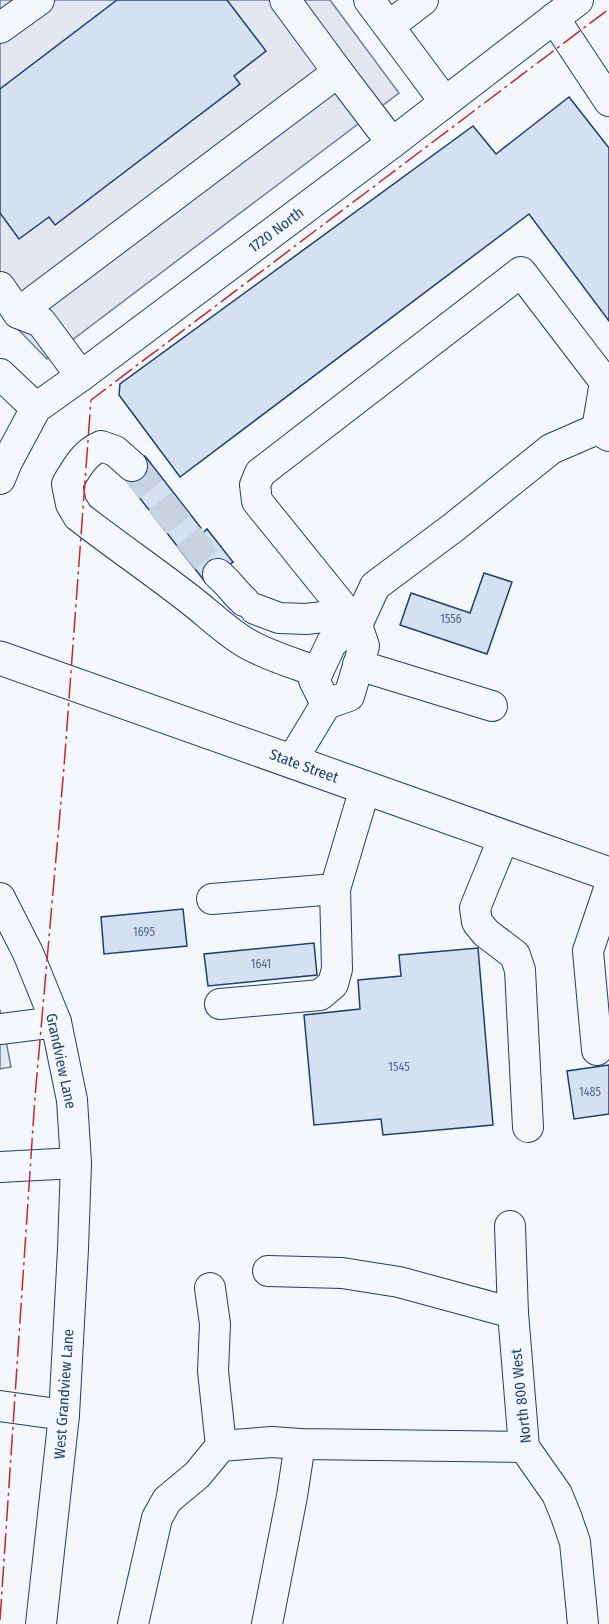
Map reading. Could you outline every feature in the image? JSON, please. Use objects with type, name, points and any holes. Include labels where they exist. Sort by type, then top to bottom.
[{"type":"main road","name":"State Street","points":[[0,658],[609,874]]},
{"type":"street","points":[[3,19],[39,0]]},
{"type":"street","points":[[285,0],[392,143]]},
{"type":"street","points":[[369,0],[445,102]]},
{"type":"street","points":[[389,26],[423,0]]},
{"type":"street","name":"1720 North","points":[[0,479],[36,408],[392,143],[578,0]]},
{"type":"street","points":[[554,18],[609,101]]},
{"type":"street","points":[[18,313],[338,72]]},
{"type":"street","points":[[291,762],[326,704],[349,696],[364,646],[352,620],[257,501],[255,485],[260,473],[521,272],[605,382],[603,433],[551,449],[454,527],[375,586],[352,620],[332,642],[314,680],[326,704]]},
{"type":"street","points":[[0,287],[18,313],[41,322],[81,376]]},
{"type":"street","points":[[0,374],[36,408]]},
{"type":"street","points":[[132,466],[115,452],[101,446],[80,461],[67,484],[71,504],[78,516],[190,599],[222,627],[247,643],[279,658],[318,672]]},
{"type":"street","points":[[243,593],[279,618],[352,620]]},
{"type":"street","points":[[358,665],[492,706]]},
{"type":"street","points":[[220,1004],[320,995],[333,984],[336,969],[335,889],[365,788]]},
{"type":"street","points":[[504,837],[475,908],[477,922],[486,933],[515,955],[520,970],[528,1126]]},
{"type":"street","points":[[212,899],[335,889]]},
{"type":"street","points":[[597,1050],[588,951],[609,889]]},
{"type":"street","name":"Grandview Lane","points":[[0,898],[28,953],[56,1022],[72,1100],[76,1163]]},
{"type":"street","points":[[0,1029],[56,1022]]},
{"type":"street","points":[[0,1167],[76,1163]]},
{"type":"street","name":"West Grandview Lane","points":[[41,1624],[64,1415],[76,1163]]},
{"type":"street","name":"North 800 West","points":[[510,1226],[513,1313],[524,1447],[557,1494],[566,1516],[574,1542],[583,1624]]},
{"type":"street","points":[[268,1271],[342,1273],[388,1280],[513,1313]]},
{"type":"street","points":[[210,1288],[215,1324],[213,1371],[221,1446]]},
{"type":"street","points":[[0,1406],[64,1415]]},
{"type":"street","points":[[133,1624],[157,1518],[168,1500],[196,1475],[221,1446],[272,1442],[524,1447]]},
{"type":"street","points":[[267,1624],[300,1444]]},
{"type":"shaded area","points":[[0,0],[330,0],[399,93],[47,359],[0,311]]},
{"type":"shaded area","points":[[0,1010],[11,1067],[0,1069]]},
{"type":"building","points":[[117,0],[227,0],[266,51],[234,76],[240,84],[55,225],[49,217],[19,239],[0,213],[0,89]]},
{"type":"building","points":[[569,97],[609,148],[609,321],[529,214],[180,477],[119,395],[120,384],[473,126],[496,154]]},
{"type":"building","points":[[145,456],[201,528],[198,530],[202,534],[207,529],[233,562],[206,583],[121,474]]},
{"type":"building","points":[[484,573],[512,582],[487,654],[400,625],[411,593],[470,613]]},
{"type":"building","points":[[183,909],[187,946],[104,954],[101,917]]},
{"type":"building","points":[[314,943],[317,975],[208,986],[204,954]]},
{"type":"building","points":[[478,948],[493,1125],[383,1135],[381,1119],[314,1125],[304,1015],[360,1009],[358,980],[401,976],[399,955]]},
{"type":"building","points":[[609,1065],[609,1114],[574,1119],[567,1071]]},
{"type":"tunnel","points":[[132,466],[218,574]]},
{"type":"power","points":[[0,1620],[35,1097],[64,767],[91,400],[609,9]]}]
